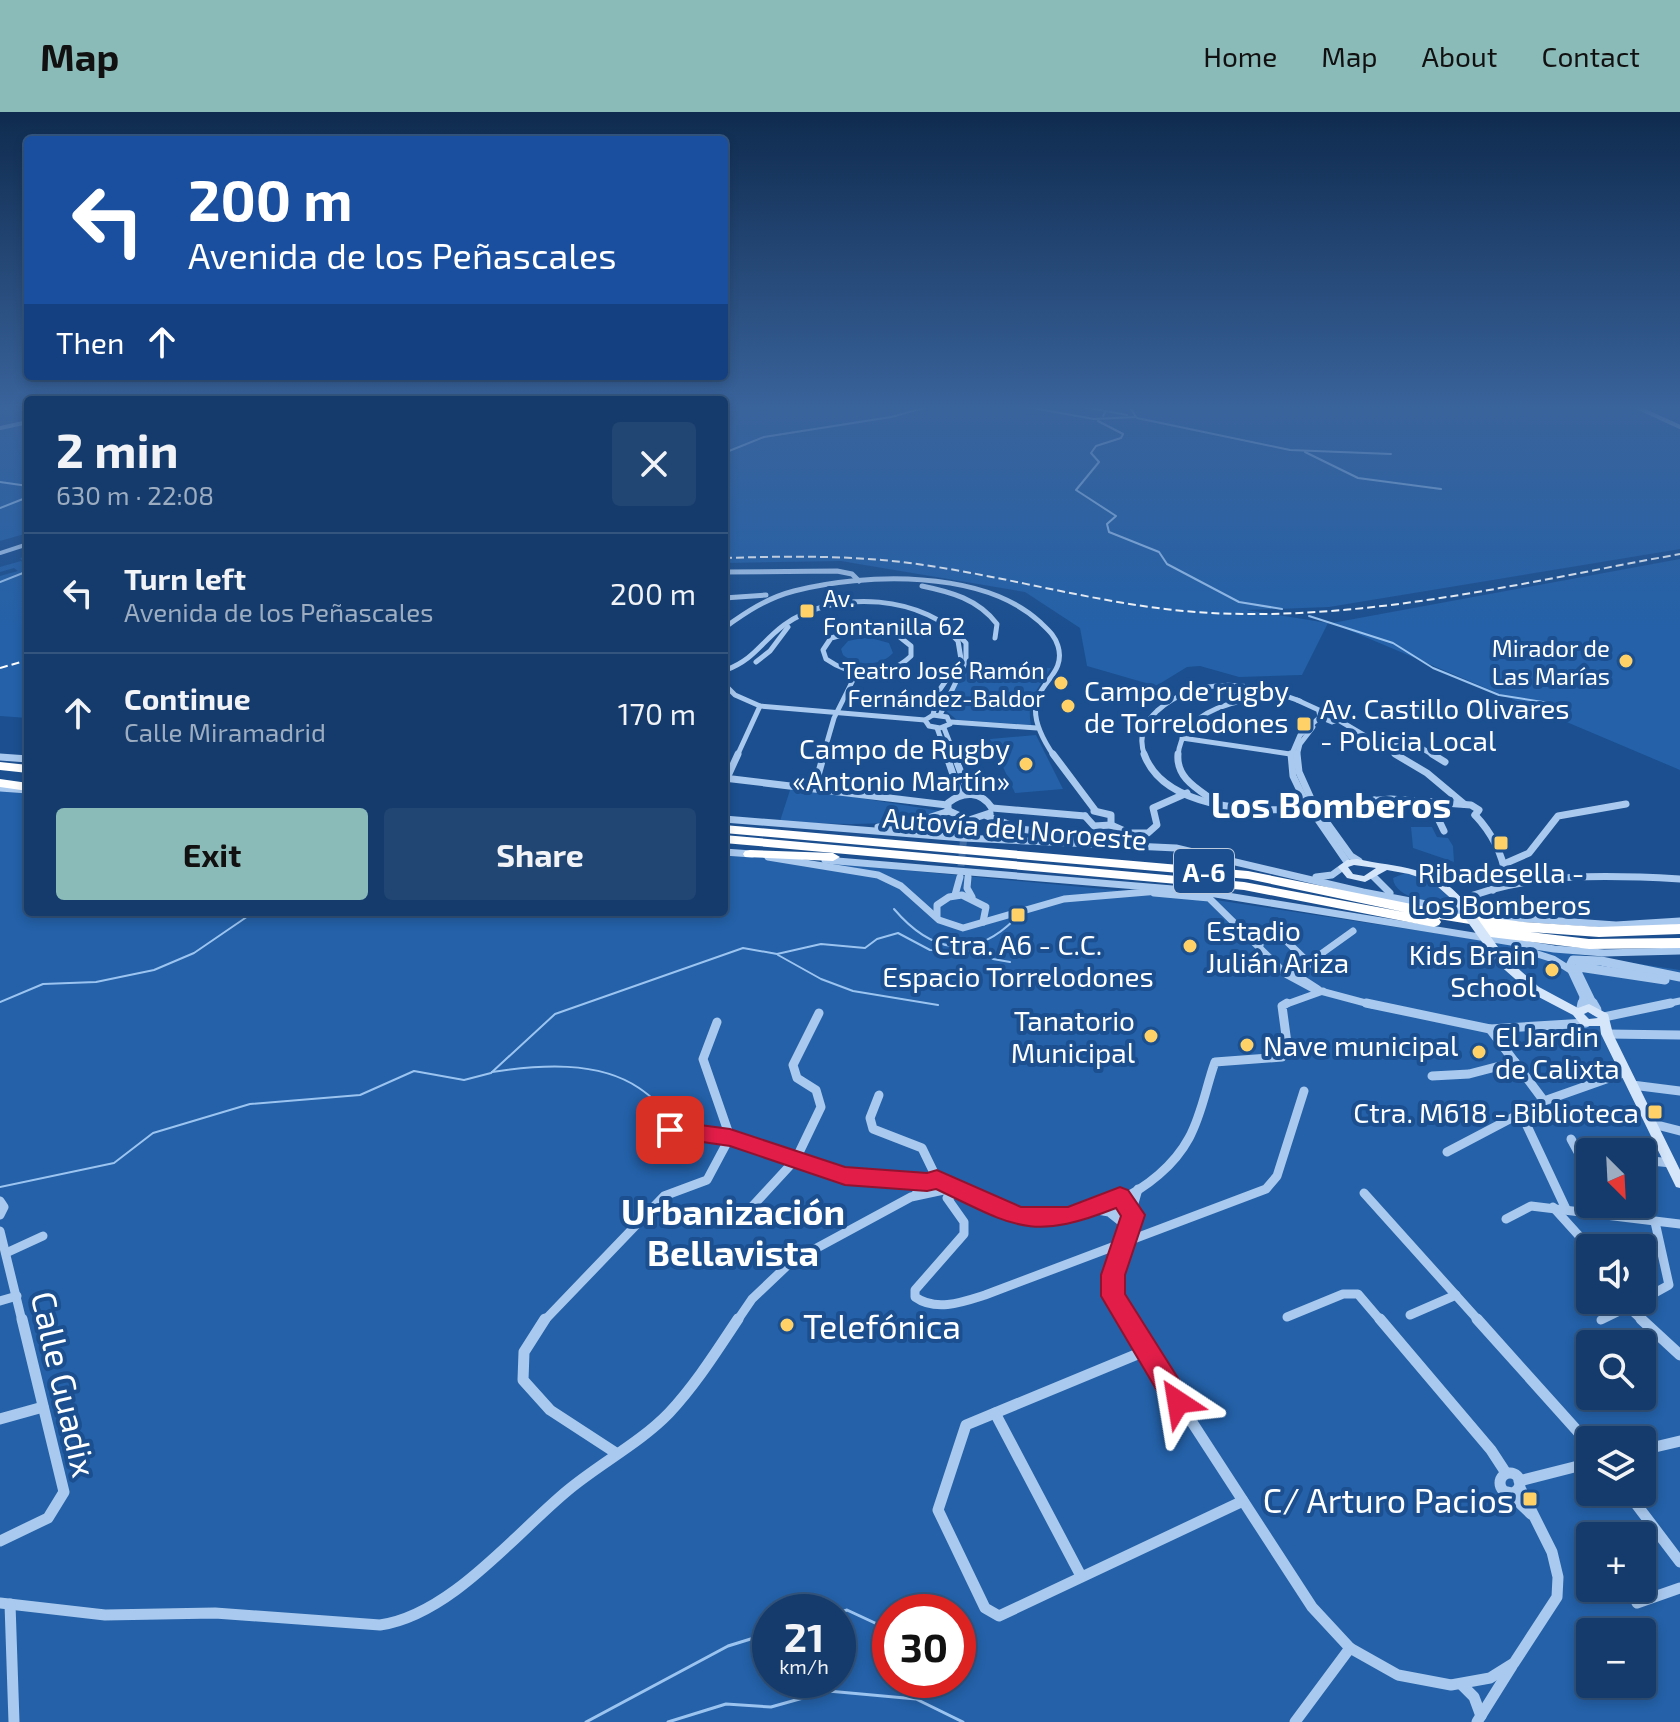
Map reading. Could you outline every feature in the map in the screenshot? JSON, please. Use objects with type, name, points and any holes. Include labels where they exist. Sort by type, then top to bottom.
[{"type":"highway","points":[[0,766],[24,769]]},
{"type":"highway","points":[[0,776],[24,779]]},
{"type":"highway","points":[[0,786],[24,788]]},
{"type":"highway","name":"Autovía del Noroeste","points":[[728,829],[1248,875],[1461,919],[1524,927],[1599,932],[1680,929]]},
{"type":"highway","name":"Autovía del Noroeste","points":[[728,839],[1259,888],[1516,937],[1589,944],[1680,943]]},
{"type":"highway","points":[[750,854],[1152,876]]},
{"type":"main road","points":[[1345,864],[1355,878],[1369,869]]},
{"type":"main road","points":[[1345,864],[1369,869],[1387,866],[1432,876],[1459,901],[1501,960],[1535,990],[1589,1018],[1629,1079],[1680,1183]]},
{"type":"street","points":[[0,553],[24,545]]},
{"type":"street","points":[[728,572],[843,571],[859,581]]},
{"type":"street","points":[[876,580],[941,590],[987,611],[997,624],[995,638]]},
{"type":"street","points":[[728,598],[773,595],[808,586],[876,580],[946,584],[993,595],[1025,610],[1047,626],[1059,649],[1058,667],[1034,703],[1037,728],[1095,810],[1111,815],[1111,825]]},
{"type":"street","points":[[941,590],[946,584]]},
{"type":"street","points":[[728,624],[740,612],[773,595]]},
{"type":"street","points":[[728,674],[760,660],[781,633],[805,617],[849,607],[898,609],[940,623],[961,647],[961,660],[938,692],[937,715]]},
{"type":"street","points":[[874,629],[896,634],[911,646],[911,656],[899,667],[877,673],[857,672],[829,662],[823,653],[826,642],[850,630],[874,629]]},
{"type":"street","points":[[815,786],[836,713],[857,672]]},
{"type":"street","points":[[728,681],[735,695],[760,706],[925,720],[940,728],[969,794]]},
{"type":"street","points":[[837,828],[902,825],[948,808],[960,795],[969,794],[985,799],[990,812],[1021,829],[1142,845],[1314,877],[1332,875],[1345,864],[1319,811],[1306,804],[1275,810],[1223,804],[1187,793],[1157,774],[1142,751],[1143,730],[1162,707],[1192,690],[1222,684],[1266,689],[1300,701],[1322,716],[1340,721],[1385,746],[1462,805],[1464,813],[1475,815],[1494,838],[1505,871],[1524,886]]},
{"type":"street","points":[[1223,804],[1188,781],[1179,755],[1182,738],[1194,721],[1232,701],[1262,696],[1300,701]]},
{"type":"street","points":[[728,774],[760,706]]},
{"type":"street","points":[[1340,721],[1342,718],[1337,712],[1322,716],[1298,734],[1290,754],[1292,772],[1306,804],[1319,811],[1351,856],[1369,869],[1385,890],[1414,901]]},
{"type":"street","points":[[925,720],[937,715],[951,722],[1037,728]]},
{"type":"street","points":[[1306,804],[1298,746],[1322,716]]},
{"type":"street","points":[[940,728],[951,722]]},
{"type":"street","points":[[940,728],[960,795]]},
{"type":"street","points":[[1182,738],[1290,754]]},
{"type":"street","points":[[1385,746],[1406,739],[1445,762]]},
{"type":"street","points":[[0,757],[24,759]]},
{"type":"street","points":[[728,778],[815,786],[860,796],[948,808],[963,819],[975,820],[990,812],[1085,816],[1095,810]]},
{"type":"street","points":[[1085,816],[1094,826],[1111,825],[1129,833],[1148,833],[1157,825],[1153,808],[1187,793]]},
{"type":"street","points":[[1319,811],[1374,800],[1462,805]]},
{"type":"street","points":[[1374,800],[1383,817]]},
{"type":"street","points":[[1430,802],[1444,831]]},
{"type":"street","points":[[1491,891],[1499,885],[1505,871],[1522,857],[1558,816],[1626,804]]},
{"type":"street","points":[[963,819],[968,835],[975,820]]},
{"type":"street","points":[[728,820],[963,838],[1142,845]]},
{"type":"street","points":[[728,852],[1245,896],[1515,945],[1604,953],[1680,951]]},
{"type":"street","points":[[750,854],[847,867],[880,876],[907,889],[938,917],[958,928],[1058,900],[1140,892],[1245,896]]},
{"type":"street","points":[[1501,855],[1522,857]]},
{"type":"street","points":[[1237,863],[1414,901],[1532,921],[1603,925],[1680,921]]},
{"type":"street","points":[[1459,901],[1491,891],[1620,876],[1680,879]]},
{"type":"street","points":[[938,917],[937,905],[955,895],[964,877],[972,897],[986,907],[987,915],[981,923]]},
{"type":"street","points":[[1499,885],[1509,889]]},
{"type":"street","points":[[1140,892],[1209,898],[1290,974],[1320,990],[1401,1013],[1490,1029],[1589,1018],[1680,1001]]},
{"type":"street","points":[[955,895],[972,897]]},
{"type":"street","points":[[1290,974],[1256,940],[1291,927]]},
{"type":"street","points":[[1276,931],[1310,964]]},
{"type":"street","points":[[1290,974],[1310,964],[1353,931]]},
{"type":"street","points":[[1493,941],[1576,968]]},
{"type":"street","points":[[1515,945],[1576,968],[1680,979]]},
{"type":"street","points":[[1576,968],[1590,960],[1629,966],[1666,977]]},
{"type":"street","points":[[1629,966],[1635,976]]},
{"type":"street","points":[[1576,968],[1589,1018]]},
{"type":"street","points":[[670,1130],[730,1137],[845,1176],[939,1186],[1019,1217],[1054,1219],[1092,1209],[1138,1189],[1184,1147],[1215,1062],[1282,1057],[1287,1043],[1282,1006],[1320,990]]},
{"type":"street","points":[[748,1211],[796,1159],[822,1100],[816,1090],[795,1077],[793,1065],[819,1013]]},
{"type":"street","points":[[1589,1018],[1680,1035]]},
{"type":"street","points":[[717,1022],[703,1059],[713,1076],[715,1105],[730,1137]]},
{"type":"street","points":[[1490,1029],[1544,1101]]},
{"type":"street","points":[[1432,1076],[1469,1074],[1515,1062]]},
{"type":"street","points":[[1447,1152],[1544,1101],[1629,1079],[1680,1091]]},
{"type":"street","points":[[879,1095],[870,1118],[873,1129],[924,1150],[939,1186],[966,1228],[915,1290],[915,1297],[924,1303],[968,1300],[1266,1189],[1277,1176],[1304,1091]]},
{"type":"street","points":[[1520,1111],[1566,1209]]},
{"type":"street","points":[[1653,1124],[1680,1131]]},
{"type":"street","points":[[616,1453],[529,1391],[521,1372],[524,1349],[537,1328],[664,1196],[707,1180],[730,1137]]},
{"type":"street","points":[[1571,1139],[1576,1144]]},
{"type":"street","points":[[1656,1161],[1671,1163]]},
{"type":"street","points":[[14,1722],[5,1603],[105,1615],[215,1613],[380,1625],[401,1622],[440,1602],[568,1490],[682,1401],[752,1299],[769,1281],[814,1248],[911,1197],[939,1186]]},
{"type":"street","points":[[1138,1189],[1111,1284],[1113,1296],[1145,1351],[1312,1607],[1350,1648],[1398,1675],[1426,1683],[1462,1685],[1490,1678],[1514,1663]]},
{"type":"street","points":[[1364,1193],[1576,1429]]},
{"type":"street","points":[[1117,1198],[1130,1221]]},
{"type":"street","points":[[0,1201],[4,1207],[0,1215]]},
{"type":"street","points":[[1506,1219],[1531,1206],[1680,1224]]},
{"type":"street","points":[[1553,1207],[1577,1234]]},
{"type":"street","points":[[1092,1209],[1130,1221]]},
{"type":"street","points":[[1655,1222],[1669,1285],[1656,1292]]},
{"type":"street","name":"Calle Guadix","points":[[0,1231],[64,1492],[63,1502],[27,1532],[0,1541]]},
{"type":"street","points":[[6,1253],[43,1236]]},
{"type":"street","points":[[1287,1317],[1343,1294],[1358,1294],[1491,1450],[1506,1473],[1520,1484],[1552,1552],[1558,1577],[1557,1597],[1479,1719]]},
{"type":"street","points":[[1410,1315],[1456,1295]]},
{"type":"street","points":[[0,1301],[17,1296]]},
{"type":"street","points":[[1601,1320],[1613,1314]]},
{"type":"street","points":[[1636,1314],[1680,1355]]},
{"type":"street","points":[[1145,1351],[966,1425],[938,1510],[985,1608],[999,1616],[1243,1501]]},
{"type":"street","points":[[0,1419],[43,1407]]},
{"type":"street","points":[[995,1413],[1081,1576]]},
{"type":"street","points":[[1656,1447],[1680,1441]]},
{"type":"street","points":[[1506,1490],[1514,1493],[1520,1484],[1576,1467]]},
{"type":"street","points":[[1506,1473],[1500,1479],[1506,1490],[1535,1519]]},
{"type":"street","points":[[1638,1506],[1680,1562]]},
{"type":"street","points":[[1637,1603],[1680,1588]]},
{"type":"street","points":[[1295,1722],[1350,1648]]},
{"type":"street","points":[[1462,1685],[1474,1697],[1479,1719]]},
{"type":"shaded area","points":[[0,480],[24,480],[24,534],[0,541]]},
{"type":"shaded area","points":[[728,480],[1680,480],[1680,549],[1329,607],[1246,610],[1328,623],[1302,675],[1239,677],[1200,666],[1187,667],[1156,686],[1087,666],[1080,628],[1025,592],[841,561],[728,563]]},
{"type":"shaded area","points":[[1680,559],[1680,770],[1332,623]]},
{"type":"shaded area","points":[[21,561],[24,563],[24,718],[0,716],[0,576],[18,571],[14,568],[0,572],[0,567]]},
{"type":"shaded area","points":[[867,637],[889,643],[893,653],[875,663],[855,661],[843,655],[841,649],[848,641]]},
{"type":"shaded area","points":[[975,662],[1051,668],[1032,701],[1031,725],[957,720],[945,710],[957,685]]},
{"type":"shaded area","name":"Campo de Rugby «Antonio Martín»","points":[[1036,735],[1063,789],[1015,793],[990,739]]},
{"type":"shaded area","points":[[0,784],[24,786],[24,916],[728,916],[728,853],[1209,899],[1680,970],[1680,1722],[0,1722]]},
{"type":"shaded area","points":[[791,787],[941,811],[881,823],[780,821]]},
{"type":"shaded area","points":[[1411,827],[1432,827],[1437,837],[1448,838],[1453,846],[1454,862],[1413,848]]},
{"type":"shaded area","points":[[1405,873],[1422,877],[1436,885],[1458,909],[1419,900],[1401,891],[1393,878]]},
{"type":"waterway","points":[[1084,480],[1076,490],[1116,516],[1107,524],[1109,532],[1159,552],[1167,564],[1239,602],[1282,609]]},
{"type":"waterway","points":[[1374,480],[1441,489]]},
{"type":"waterway","points":[[0,482],[24,485]]},
{"type":"waterway","points":[[0,508],[24,499]]},
{"type":"waterway","points":[[0,582],[24,573]]},
{"type":"waterway","points":[[1309,616],[1393,643],[1433,668],[1499,695],[1549,703],[1569,717]]},
{"type":"waterway","points":[[894,909],[922,934],[951,946],[982,942],[1014,920]]},
{"type":"waterway","points":[[0,1002],[43,984],[96,982],[154,970],[194,953],[248,916]]},
{"type":"waterway","points":[[492,1072],[555,1014],[743,948],[777,954],[821,944],[865,948],[877,939],[898,933],[930,950],[982,951],[993,959],[1010,962]]},
{"type":"waterway","points":[[778,955],[821,979],[853,991],[938,1005]]},
{"type":"waterway","points":[[492,1072],[567,1067],[605,1073],[639,1088],[683,1123]]},
{"type":"waterway","points":[[0,1187],[114,1163],[153,1133],[250,1104],[360,1095],[414,1071],[464,1080],[492,1072]]},
{"type":"waterway","points":[[856,1614],[872,1622]]},
{"type":"waterway","points":[[586,1722],[728,1646],[752,1639]]},
{"type":"waterway","points":[[668,1722],[726,1704],[771,1707],[828,1691],[916,1699],[963,1722]]},
{"type":"tunnel","points":[[960,876],[964,835]]},
{"type":"railway","points":[[728,558],[874,559],[960,571],[1139,605],[1211,613],[1270,614],[1330,611],[1447,597],[1680,554]]},
{"type":"railway","points":[[0,668],[24,661]]},
{"type":"place","name":"Av. Fontanilla 62","points":[[807,611]]},
{"type":"place","name":"Mirador de Las Marías","points":[[1626,661]]},
{"type":"place","name":"Teatro José Ramón Fernández-Baldor","points":[[1061,683]]},
{"type":"place","name":"Campo de rugby de Torrelodones","points":[[1068,706]]},
{"type":"place","name":"Av. Castillo Olivares - Policia Local","points":[[1304,724]]},
{"type":"place","name":"Campo de Rugby «Antonio Martín»","points":[[1026,764]]},
{"type":"place","name":"Ribadesella - Los Bomberos","points":[[1501,843]]},
{"type":"place","name":"Ctra. A6 - C.C. Espacio Torrelodones","points":[[1018,915]]},
{"type":"place","name":"Estadio Julián Ariza","points":[[1190,946]]},
{"type":"place","name":"Kids Brain School","points":[[1552,970]]},
{"type":"place","name":"Tanatorio Municipal","points":[[1151,1036]]},
{"type":"place","name":"Nave municipal","points":[[1247,1045]]},
{"type":"place","name":"El Jardin de Calixta","points":[[1479,1052]]},
{"type":"place","name":"Ctra. M618 - Biblioteca","points":[[1655,1112]]},
{"type":"place","name":"Telefónica","points":[[787,1325]]},
{"type":"place","name":"C/ Arturo Pacios","points":[[1530,1499]]},
{"type":"district","name":"Los Bomberos","points":[[1331,803]]},
{"type":"district","name":"Urbanización Bellavista","points":[[733,1230]]},
{"type":"route","points":[[670,1130],[730,1137],[845,1176],[927,1182],[937,1179],[1019,1217],[1054,1219],[1069,1216],[1120,1196],[1133,1215],[1113,1275],[1113,1296],[1178,1402]]}]
